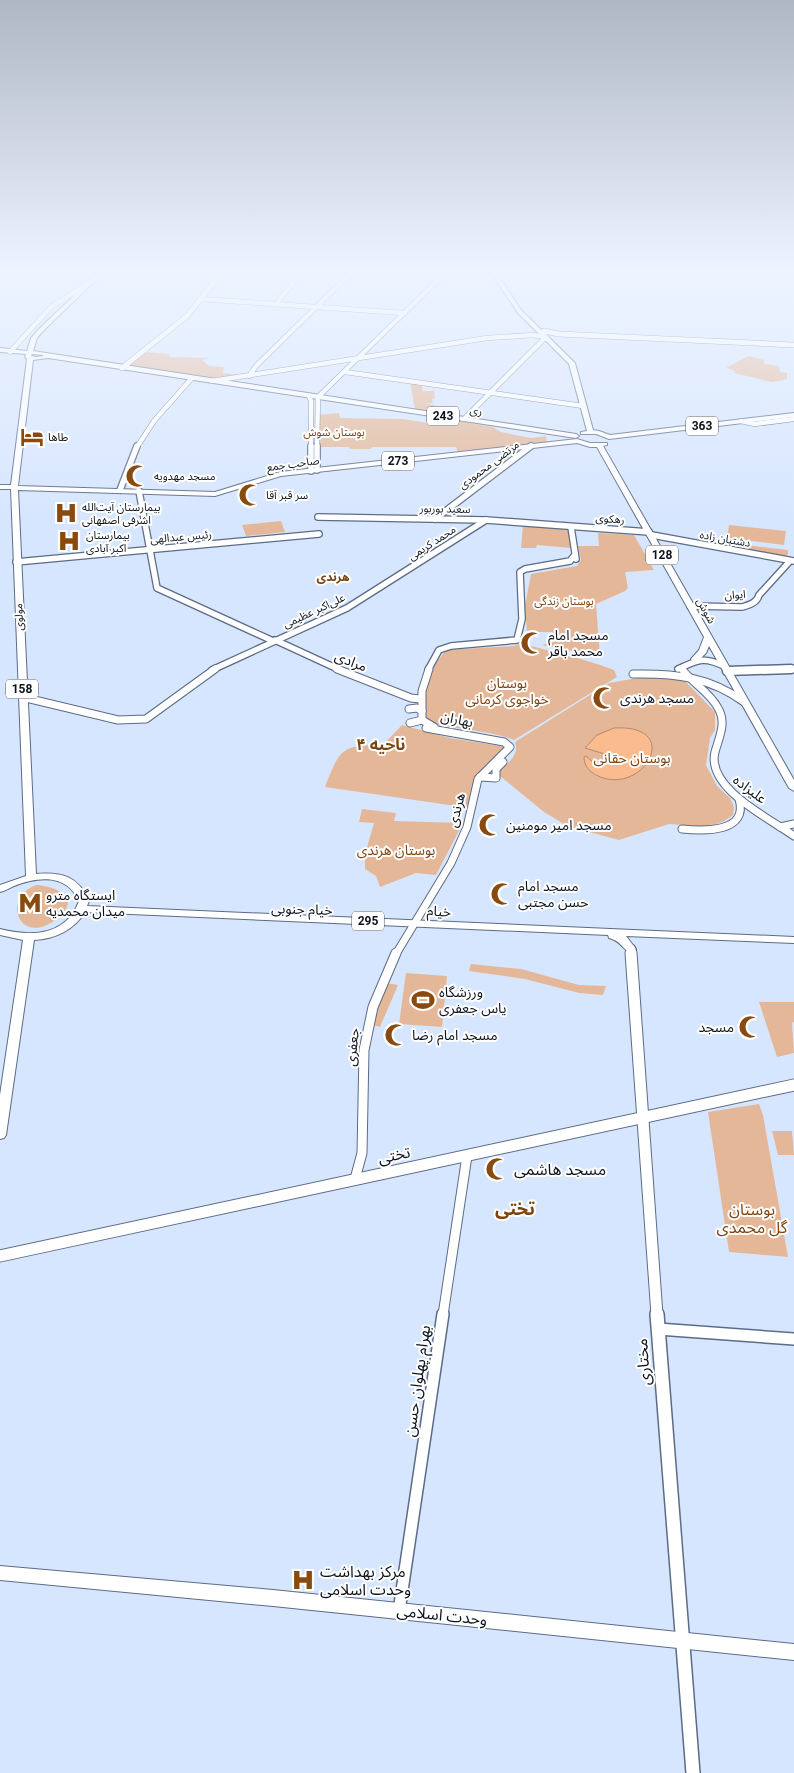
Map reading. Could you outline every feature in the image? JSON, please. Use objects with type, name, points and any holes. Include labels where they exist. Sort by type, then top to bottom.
[{"type":"main road","points":[[16,354],[38,360],[62,358]]},
{"type":"main road","name":"مولوی","points":[[31,877],[14,487],[32,354]]},
{"type":"main road","name":"ری","points":[[30,358],[39,359],[46,354],[122,368],[560,433],[577,438],[586,445],[599,445]]},
{"type":"main road","points":[[122,368],[140,354]]},
{"type":"main road","points":[[563,354],[572,363],[590,429]]},
{"type":"main road","name":"363","points":[[609,437],[741,421],[794,417]]},
{"type":"main road","points":[[590,429],[609,437],[608,442],[599,445]]},
{"type":"main road","points":[[577,438],[590,429],[620,436]]},
{"type":"main road","points":[[560,433],[569,437],[562,443]]},
{"type":"main road","name":"صاحب جمع","points":[[0,487],[219,493],[266,477],[562,443],[577,438]]},
{"type":"main road","name":"شوش","points":[[599,445],[794,788]]},
{"type":"main road","points":[[695,659],[703,651],[708,638]]},
{"type":"main road","points":[[726,669],[794,670]]},
{"type":"main road","points":[[0,889],[31,877],[47,876],[68,881],[82,894],[81,911],[62,929],[44,935],[29,937],[0,932]]},
{"type":"main road","name":"خیام جنوبی","points":[[81,911],[414,925],[613,936],[622,938],[631,949]]},
{"type":"main road","name":"خیام","points":[[414,925],[794,940]]},
{"type":"main road","name":"295","points":[[631,949],[635,939],[654,935]]},
{"type":"main road","points":[[0,1135],[29,937]]},
{"type":"main road","name":"مختاری","points":[[631,949],[681,1640],[693,1773]]},
{"type":"main road","name":"تختی","points":[[0,1256],[794,1085]]},
{"type":"main road","name":"وحدت اسلامی","points":[[0,1573],[399,1611],[794,1652]]},
{"type":"street","points":[[249,376],[268,354]]},
{"type":"street","points":[[314,471],[314,419],[318,397],[364,354]]},
{"type":"street","points":[[212,381],[395,354]]},
{"type":"street","points":[[464,419],[527,354]]},
{"type":"street","points":[[345,372],[583,406]]},
{"type":"street","points":[[120,490],[137,446],[154,421],[192,378]]},
{"type":"street","points":[[309,396],[314,419]]},
{"type":"street","name":"مرتضی محمودی","points":[[435,519],[531,446]]},
{"type":"street","points":[[139,491],[149,550]]},
{"type":"street","name":"سعید بوربور","points":[[318,517],[486,520],[571,527]]},
{"type":"street","name":"محمد کریمی","points":[[389,583],[486,520]]},
{"type":"street","name":"رهکوی","points":[[571,527],[650,533]]},
{"type":"street","name":"بهاران","points":[[480,777],[496,778],[497,767],[515,750],[514,744],[506,740],[436,728],[424,723],[420,699],[425,673],[439,650],[451,646],[517,640],[520,637],[521,578],[531,571],[573,564],[577,560],[574,556],[571,527]]},
{"type":"street","name":"دشتبان زاده","points":[[650,533],[792,561]]},
{"type":"street","name":"رئیس عبدالهی","points":[[16,562],[319,534]]},
{"type":"street","name":"مرادی","points":[[149,550],[155,586],[161,590],[336,669],[411,698],[420,699]]},
{"type":"street","name":"ایوان","points":[[690,606],[750,605],[758,599],[759,594],[792,561]]},
{"type":"street","name":"علی‌اکبر عظیمی","points":[[22,697],[118,720],[146,719],[204,675],[233,659],[322,621],[389,583]]},
{"type":"street","points":[[668,672],[681,668],[695,659],[707,659],[726,669]]},
{"type":"street","points":[[681,668],[685,674]]},
{"type":"street","points":[[633,674],[668,672],[685,674],[723,688],[746,703]]},
{"type":"street","name":"علیزاده","points":[[685,674],[721,712],[723,723],[713,760],[714,769],[722,783],[738,797],[794,836]]},
{"type":"street","points":[[409,709],[417,708],[422,711]]},
{"type":"street","points":[[410,723],[422,720]]},
{"type":"street","name":"بهاران","points":[[426,728],[509,745],[510,750],[480,777]]},
{"type":"street","name":"هرندی","points":[[414,925],[458,848],[467,827],[475,786],[480,777]]},
{"type":"street","points":[[682,829],[712,830],[729,825],[741,811],[742,804],[738,797]]},
{"type":"street","points":[[780,827],[794,824]]},
{"type":"street","name":"جعفری","points":[[355,1180],[362,1153],[364,1059],[367,1029],[373,1007],[389,968],[414,925]]},
{"type":"street","name":"بهرام پهلوان حسن","points":[[399,1611],[467,1156]]},
{"type":"street","points":[[658,1329],[794,1339]]},
{"type":"green space","points":[[144,354],[166,354],[169,354],[170,357],[210,358],[202,360],[209,366],[224,367],[223,373],[240,375],[211,380],[126,367]]},
{"type":"green space","points":[[748,356],[764,360],[764,364],[779,366],[780,372],[787,373],[787,379],[772,382],[734,373],[735,371],[726,368]]},
{"type":"green space","points":[[410,382],[421,384],[423,391],[434,391],[435,398],[432,399],[433,403],[425,404],[434,405],[434,409],[430,409],[430,411],[415,409]]},
{"type":"green space","name":"بوستان شوش","points":[[339,413],[340,418],[403,419],[434,424],[440,418],[493,427],[501,432],[531,438],[546,436],[547,442],[458,453],[456,447],[372,447],[371,449],[350,449],[349,447],[320,447],[318,415]]},
{"type":"green space","points":[[281,521],[285,532],[246,536],[242,525]]},
{"type":"green space","points":[[523,524],[569,527],[571,548],[537,545],[536,548],[521,548]]},
{"type":"green space","points":[[729,525],[786,531],[784,545],[727,538]]},
{"type":"green space","name":"بوستان زندگی","points":[[598,533],[634,535],[654,570],[625,572],[628,588],[596,604],[600,656],[542,645],[560,640],[559,636],[552,632],[527,632],[525,606],[531,574],[577,566],[581,560],[578,546],[599,546]]},
{"type":"green space","points":[[729,543],[788,550],[788,554],[785,558],[724,546]]},
{"type":"green space","name":"بوستان خواجوی کرمانی","points":[[520,643],[614,670],[617,677],[514,740],[495,734],[430,723],[425,714],[424,695],[426,685],[440,657],[446,650],[514,646]]},
{"type":"green space","name":"بوستان حقانی","points":[[649,676],[682,678],[715,712],[715,730],[710,738],[706,765],[717,786],[730,798],[734,807],[733,815],[709,827],[669,824],[619,840],[567,826],[544,812],[500,776],[498,771],[509,762],[516,751],[515,742],[609,683]]},
{"type":"green space","points":[[402,725],[450,738],[507,747],[486,766],[477,778],[468,805],[463,807],[325,787],[335,764],[344,751],[359,746],[383,745]]},
{"type":"green space","name":"بوستان هرندی","points":[[362,809],[396,813],[394,821],[463,823],[436,875],[416,873],[380,887],[376,876],[365,869],[365,854],[374,823],[359,822]]},
{"type":"green space","points":[[36,885],[58,890],[67,898],[68,904],[66,910],[59,917],[45,926],[34,928],[25,925],[19,918],[17,910],[19,900],[25,891]]},
{"type":"green space","points":[[471,964],[521,969],[579,985],[606,986],[603,995],[579,993],[525,979],[469,971]]},
{"type":"green space","name":"ورزشگاه یاس جعفری","points":[[406,973],[447,976],[442,1027],[399,1024]]},
{"type":"green space","points":[[386,983],[398,985],[380,1027],[373,1025]]},
{"type":"green space","points":[[759,1002],[794,1002],[794,1022],[792,1023],[794,1053],[777,1057]]},
{"type":"green space","name":"بوستان گل محمدی","points":[[759,1104],[763,1115],[788,1257],[729,1252],[708,1112]]},
{"type":"green space","points":[[772,1131],[792,1131],[794,1155],[778,1155]]},
{"type":"shaded area","points":[[614,728],[636,730],[648,737],[652,747],[649,759],[641,770],[628,777],[613,780],[591,772],[586,766],[584,757],[586,756],[596,765],[610,763],[608,755],[585,748],[597,735]]},
{"type":"place","name":"طاها","points":[[32,437]]},
{"type":"place","name":"مسجد مهدویه","points":[[137,476]]},
{"type":"place","name":"سر قبر آقا","points":[[250,495]]},
{"type":"place","name":"بیمارستان آیت‌الله اشرفی اصفهانی","points":[[66,513]]},
{"type":"place","name":"بیمارستان اکبر آبادی","points":[[69,541]]},
{"type":"place","name":"مسجد امام محمد باقر","points":[[532,643]]},
{"type":"place","name":"مسجد هرندی","points":[[604,698]]},
{"type":"place","name":"مسجد امیر مومنین","points":[[490,825]]},
{"type":"place","name":"مسجد امام حسن مجتبی","points":[[502,894]]},
{"type":"place","name":"ایستگاه مترو میدان محمدیه","points":[[30,903]]},
{"type":"place","name":"ورزشگاه یاس جعفری","points":[[423,1000]]},
{"type":"place","name":"مسجد","points":[[750,1027]]},
{"type":"place","name":"مسجد امام رضا","points":[[396,1035]]},
{"type":"place","name":"مسجد هاشمی","points":[[497,1169]]},
{"type":"place","name":"مرکز بهداشت وحدت اسلامی","points":[[303,1580]]},
{"type":"district","name":"هرندی","points":[[333,577]]},
{"type":"district","name":"ناحیه ۴","points":[[381,744]]},
{"type":"district","name":"تختی","points":[[515,1208]]}]
